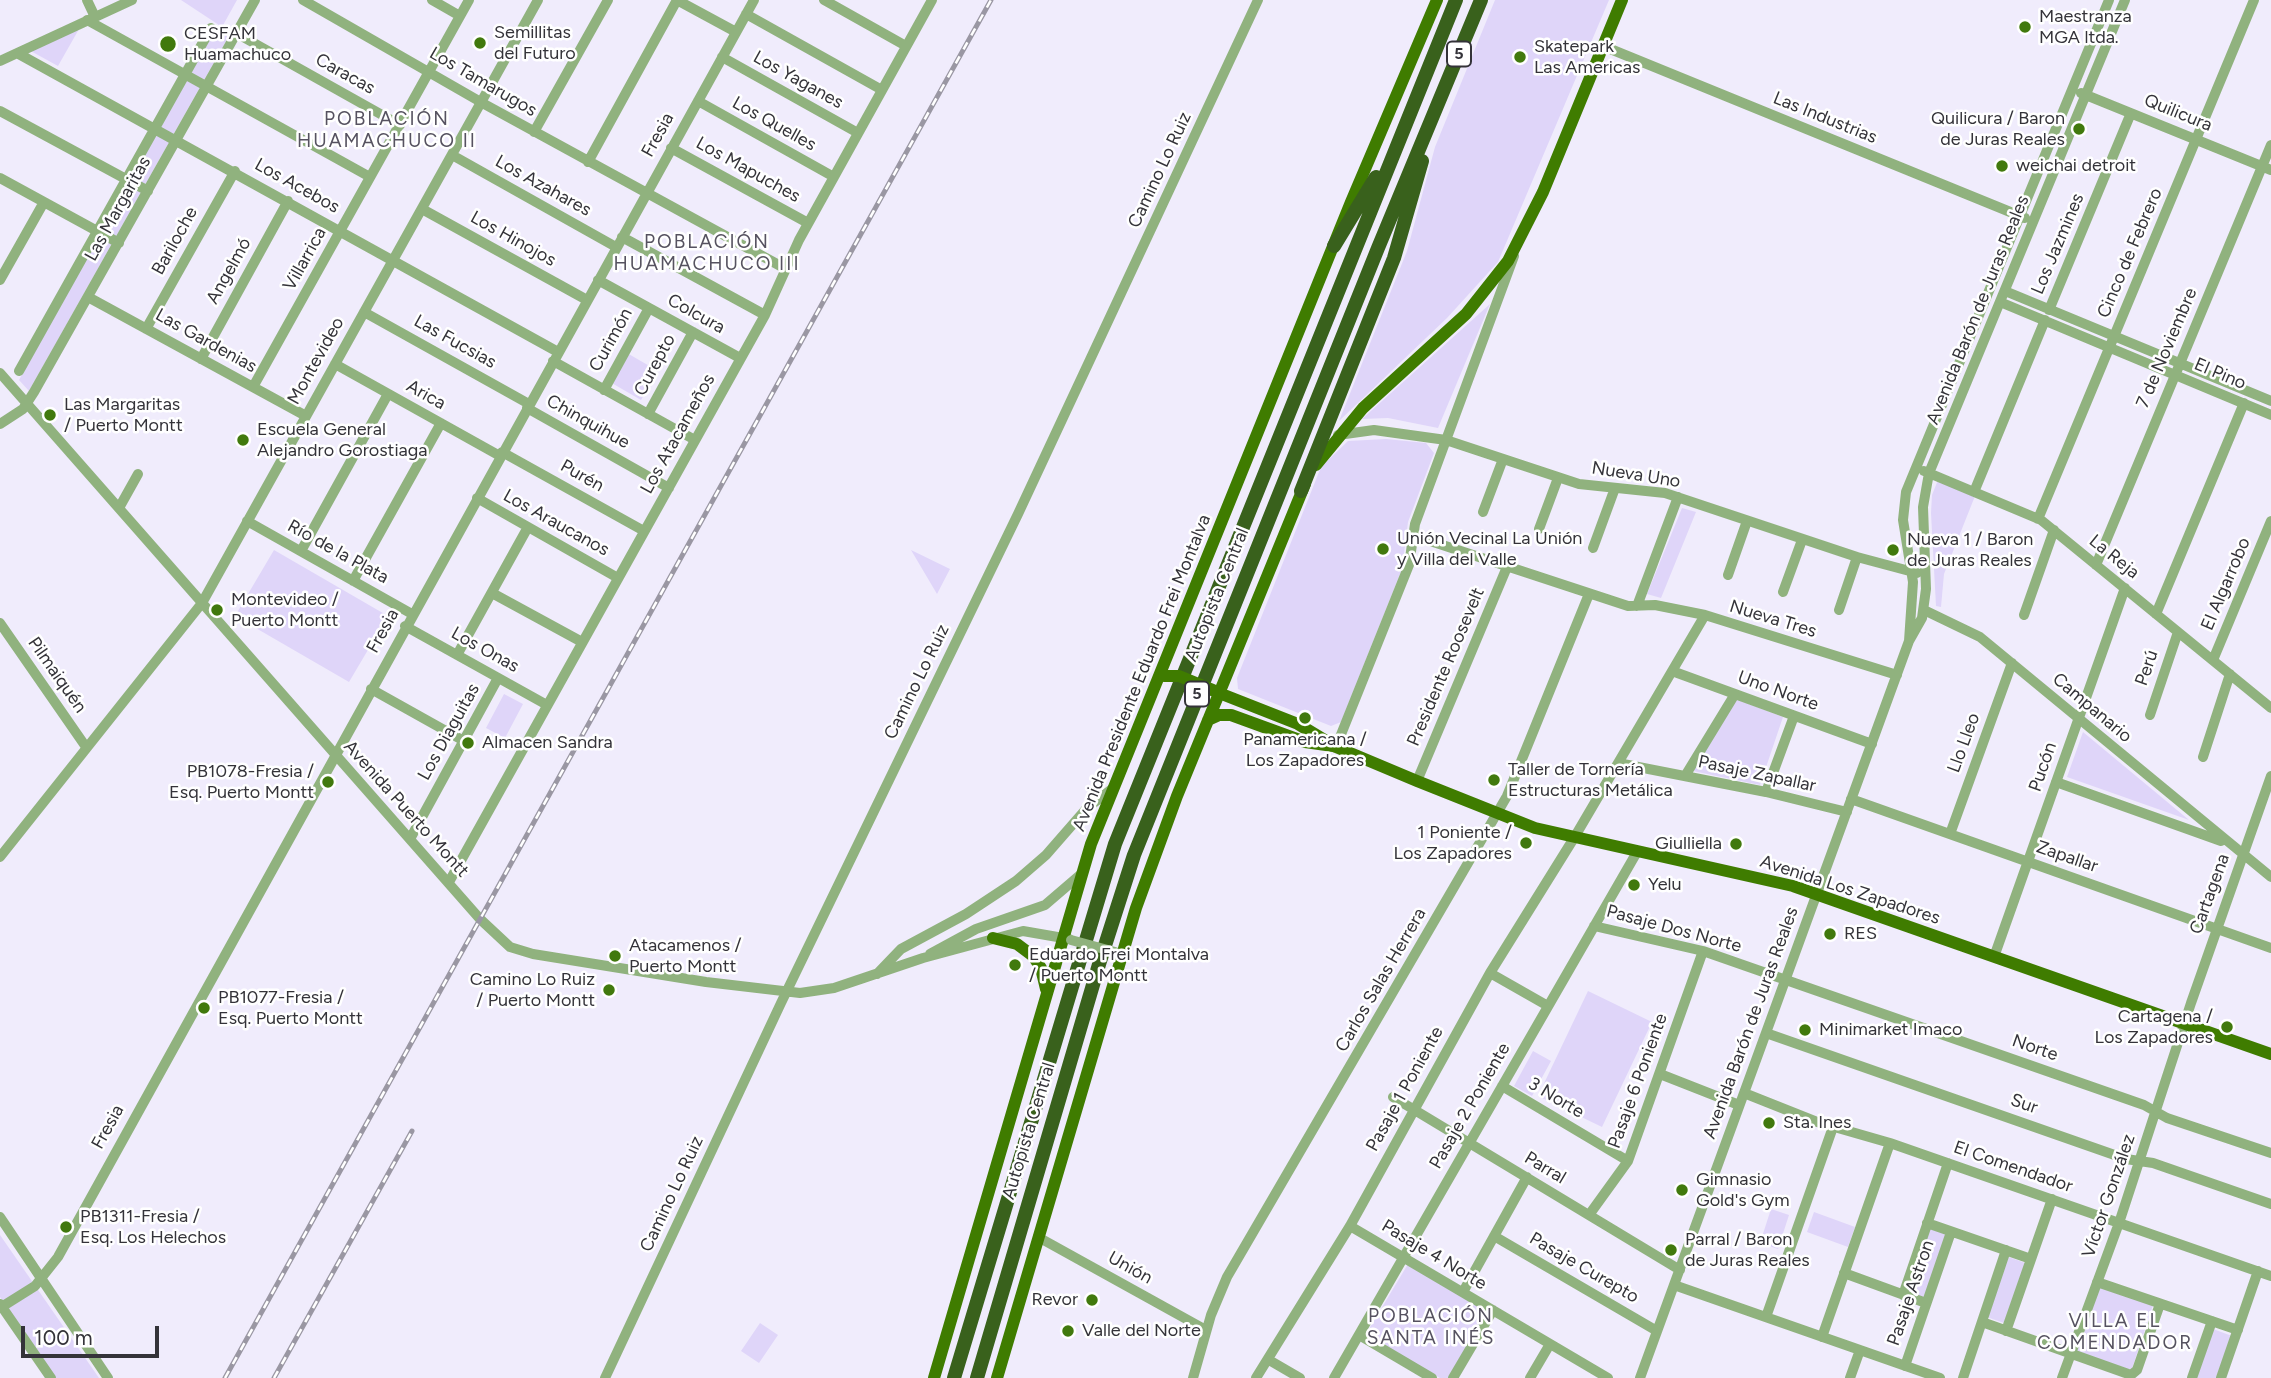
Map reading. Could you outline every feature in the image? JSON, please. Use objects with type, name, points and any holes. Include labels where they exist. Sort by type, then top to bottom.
[{"type":"highway","name":"Autopista Central","points":[[954,1378],[1115,844],[1456,0]]},
{"type":"highway","name":"Autopista Central","points":[[976,1378],[1134,855],[1481,0]]},
{"type":"highway","points":[[1301,491],[1394,258],[1436,108]]},
{"type":"highway","points":[[1334,246],[1403,130]]},
{"type":"main road","name":"Avenida Presidente Eduardo Frei Montalva","points":[[934,1378],[1047,991],[1067,938],[1080,875],[1112,789],[1437,0]]},
{"type":"main road","points":[[997,1378],[1118,953],[1208,720],[1216,692],[1301,491],[1338,435],[1466,314],[1501,271],[1517,245],[1622,0]]},
{"type":"main road","name":"Avenida Los Zapadores","points":[[1159,679],[1176,675],[1298,724],[1336,747],[1498,814],[1574,838],[1775,881],[1817,894],[2271,1054]]},
{"type":"main road","name":"Avenida Los Zapadores","points":[[1208,720],[1223,714],[1231,715],[1305,742],[1336,747]]},
{"type":"main road","points":[[993,938],[1017,944],[1033,956],[1044,976],[1047,991]]},
{"type":"street","points":[[87,0],[91,19],[206,87],[370,177]]},
{"type":"street","points":[[0,61],[132,0]]},
{"type":"street","name":"Las Margaritas","points":[[0,424],[27,404],[255,0]]},
{"type":"street","name":"Los Tamarugos","points":[[303,0],[534,132],[786,269]]},
{"type":"street","points":[[432,0],[460,16]]},
{"type":"street","name":"Villarrica","points":[[253,387],[469,0]]},
{"type":"street","name":"Montevideo","points":[[0,857],[202,603],[538,0]]},
{"type":"street","points":[[534,132],[608,0]]},
{"type":"street","points":[[588,162],[677,0],[736,33]]},
{"type":"street","name":"Fresia","points":[[1,1306],[42,1278],[58,1257],[334,754],[754,0]]},
{"type":"street","points":[[824,0],[906,46]]},
{"type":"street","name":"Camino Lo Ruiz","points":[[605,1378],[785,993],[1023,502],[1258,0]]},
{"type":"street","name":"Avenida Barón de Juras Reales","points":[[1909,641],[1912,572],[1903,506],[1916,467],[2109,0]]},
{"type":"street","name":"Avenida Barón de Juras Reales","points":[[1640,1378],[1909,641],[1920,625],[1924,610],[1926,576],[1923,507],[1929,473],[2125,0]]},
{"type":"street","name":"Cinco de Febrero","points":[[2038,519],[2254,0]]},
{"type":"street","name":"Los Atacameños","points":[[449,882],[765,315],[808,223],[928,1]]},
{"type":"street","points":[[746,14],[882,90]]},
{"type":"street","name":"Las Margaritas","points":[[19,371],[211,28]]},
{"type":"street","name":"Caracas","points":[[236,33],[400,125]]},
{"type":"street","name":"Las Industrias","points":[[1604,46],[2033,221]]},
{"type":"street","name":"Los Acebos","points":[[17,52],[393,260],[555,356],[604,390],[695,440]]},
{"type":"street","name":"Los Yaganes","points":[[722,57],[858,133]]},
{"type":"street","name":"Quilicura","points":[[2072,89],[2266,168]]},
{"type":"street","name":"Los Quelles","points":[[698,101],[834,177]]},
{"type":"street","points":[[0,111],[148,191]]},
{"type":"street","name":"Los Jazmines","points":[[1974,492],[2131,113]]},
{"type":"street","name":"7 de Noviembre","points":[[2096,565],[2180,363],[2266,168],[2271,145]]},
{"type":"street","name":"Los Mapuches","points":[[671,148],[808,223]]},
{"type":"street","name":"Los Azahares","points":[[452,155],[765,315]]},
{"type":"street","name":"Bariloche","points":[[146,329],[235,171]]},
{"type":"street","points":[[0,178],[118,243]]},
{"type":"street","name":"Angelmó","points":[[201,359],[288,201]]},
{"type":"street","points":[[0,280],[44,202]]},
{"type":"street","name":"Los Hinojos","points":[[422,209],[587,300]]},
{"type":"street","points":[[1336,747],[1409,565],[1412,535],[1517,245]]},
{"type":"street","name":"Colcura","points":[[598,280],[740,358]]},
{"type":"street","name":"El Pino","points":[[2002,296],[2112,342],[2175,375],[2271,415]]},
{"type":"street","name":"Las Gardenias","points":[[88,297],[306,416]]},
{"type":"street","name":"Curimón","points":[[604,390],[649,308]]},
{"type":"street","name":"Las Fucsias","points":[[364,312],[528,406]]},
{"type":"street","name":"Curepto","points":[[648,414],[693,332]]},
{"type":"street","name":"El Pino","points":[[2112,342],[2180,363],[2271,401]]},
{"type":"street","name":"Arica","points":[[335,364],[501,454]]},
{"type":"street","name":"Avenida Puerto Montt","points":[[0,373],[497,937],[517,950],[785,993],[834,988],[923,958],[1023,931],[1067,938],[1118,953]]},
{"type":"street","points":[[301,551],[388,394]]},
{"type":"street","points":[[2156,614],[2244,403]]},
{"type":"street","name":"Chinquihue","points":[[528,406],[669,488]]},
{"type":"street","points":[[354,581],[441,423]]},
{"type":"street","name":"Nueva Uno","points":[[1338,435],[1374,430],[1446,440],[1558,478],[1678,497],[1802,540],[1926,576]]},
{"type":"street","name":"Purén","points":[[501,454],[644,531]]},
{"type":"street","points":[[1483,512],[1503,459]]},
{"type":"street","name":"La Reja","points":[[1916,467],[2038,519],[2271,706]]},
{"type":"street","points":[[119,508],[138,474]]},
{"type":"street","points":[[1539,529],[1558,478]]},
{"type":"street","points":[[1593,548],[1615,488]]},
{"type":"street","points":[[1637,606],[1678,497]]},
{"type":"street","name":"Los Araucanos","points":[[477,498],[618,578]]},
{"type":"street","points":[[1728,575],[1747,520]]},
{"type":"street","name":"Río de la Plata","points":[[247,521],[412,614]]},
{"type":"street","name":"El Algarrobo","points":[[2213,660],[2271,521]]},
{"type":"street","points":[[457,655],[528,527]]},
{"type":"street","points":[[2024,615],[2054,530]]},
{"type":"street","name":"Nueva Tres","points":[[1412,535],[1628,607],[1655,604],[1705,615],[1897,676]]},
{"type":"street","points":[[1783,592],[1802,540]]},
{"type":"street","points":[[1839,610],[1857,557]]},
{"type":"street","name":"Presidente Roosevelt","points":[[1417,781],[1507,566]]},
{"type":"street","name":"Pucón","points":[[1994,957],[2124,588]]},
{"type":"street","points":[[492,593],[582,642]]},
{"type":"street","name":"Carlos Salas Herrera","points":[[1193,1378],[1206,1330],[1227,1277],[1498,814],[1589,594]]},
{"type":"street","name":"Campanario","points":[[1924,610],[1975,634],[2271,877]]},
{"type":"street","name":"Pasaje 1 Poniente","points":[[1256,1378],[1350,1226],[1490,973],[1574,838],[1705,615]]},
{"type":"street","name":"Pilmaiquén","points":[[0,623],[86,747]]},
{"type":"street","name":"Los Onas","points":[[405,626],[547,705]]},
{"type":"street","name":"Perú","points":[[2150,715],[2178,632]]},
{"type":"street","name":"Llo Lleo","points":[[1950,834],[2012,663]]},
{"type":"street","name":"Uno Norte","points":[[1672,671],[1871,744]]},
{"type":"street","points":[[2203,757],[2230,674]]},
{"type":"street","name":"Los Diaguitas","points":[[410,839],[498,678]]},
{"type":"street","points":[[371,689],[464,741]]},
{"type":"street","points":[[1685,776],[1735,694]]},
{"type":"street","points":[[1766,792],[1794,716]]},
{"type":"street","name":"Pasaje Zapallar","points":[[1618,763],[1766,792],[1847,812]]},
{"type":"street","name":"Cartagena","points":[[2185,1024],[2216,928],[2271,776]]},
{"type":"street","name":"Campanario","points":[[2056,782],[2231,844]]},
{"type":"street","points":[[877,974],[901,949],[966,914],[1016,881],[1046,855],[1087,808],[1112,789]]},
{"type":"street","name":"Zapallar","points":[[1851,799],[2271,948]]},
{"type":"street","name":"Pasaje 2 Poniente","points":[[1334,1378],[1637,852]]},
{"type":"street","name":"Avenida Puerto Montt","points":[[923,958],[976,929],[1045,905],[1080,875]]},
{"type":"street","name":"Pasaje Dos Norte","points":[[1594,926],[1703,951],[1785,980]]},
{"type":"street","name":"Pasaje 6 Poniente","points":[[1589,1215],[1628,1161],[1703,951]]},
{"type":"street","points":[[1490,973],[1548,1006]]},
{"type":"street","name":"Norte","points":[[1785,980],[2271,1153]]},
{"type":"street","name":"Víctor González","points":[[2062,1378],[2119,1223],[2185,1024]]},
{"type":"street","name":"Sur","points":[[1766,1033],[2271,1204]]},
{"type":"street","points":[[1660,1074],[1740,1105]]},
{"type":"street","name":"3 Norte","points":[[1502,1086],[1628,1161]]},
{"type":"street","name":"El Comendador","points":[[1744,1093],[1833,1127],[1890,1143],[2271,1276]]},
{"type":"street","name":"Parral","points":[[1393,1097],[1680,1270]]},
{"type":"street","points":[[1766,1317],[1833,1127]]},
{"type":"street","points":[[1822,1337],[1890,1143]]},
{"type":"street","points":[[1903,1295],[1948,1163]]},
{"type":"street","points":[[1462,1292],[1527,1177]]},
{"type":"street","points":[[2006,1331],[2052,1199]]},
{"type":"street","points":[[0,1217],[108,1378]]},
{"type":"street","points":[[1927,1223],[2031,1259]]},
{"type":"street","name":"Pasaje 4 Norte","points":[[1350,1226],[1608,1378]]},
{"type":"street","name":"Pasaje Astron","points":[[1905,1366],[1951,1232]]},
{"type":"street","name":"Pasaje Curepto","points":[[1494,1236],[1657,1331]]},
{"type":"street","name":"Unión","points":[[1038,1237],[1206,1330]]},
{"type":"street","points":[[1963,1378],[2006,1250]]},
{"type":"street","points":[[2221,1378],[2258,1271]]},
{"type":"street","points":[[1844,1273],[1926,1303]]},
{"type":"street","points":[[2097,1282],[2238,1330]]},
{"type":"street","points":[[1674,1285],[1940,1378]]},
{"type":"street","points":[[1982,1322],[2133,1374],[2160,1304]]},
{"type":"street","points":[[1,1306],[51,1378]]},
{"type":"street","points":[[1453,1378],[1493,1310]]},
{"type":"street","points":[[2192,1378],[2212,1321]]},
{"type":"street","points":[[1359,1335],[1432,1378]]},
{"type":"street","points":[[1530,1378],[1550,1344]]},
{"type":"street","points":[[1850,1378],[1860,1350]]},
{"type":"street","points":[[1269,1360],[1300,1378]]},
{"type":"shaded area","points":[[181,0],[237,0],[222,27]]},
{"type":"shaded area","points":[[1495,0],[1609,0],[1498,262],[1447,318],[1339,421],[1407,251],[1435,147]]},
{"type":"shaded area","points":[[216,27],[230,34],[29,391],[19,380]]},
{"type":"shaded area","points":[[79,29],[58,66],[27,49]]},
{"type":"shaded area","points":[[1490,304],[1438,428],[1388,418],[1362,419]]},
{"type":"shaded area","points":[[627,353],[658,371],[641,400],[610,382]]},
{"type":"shaded area","points":[[1386,439],[1426,443],[1434,453],[1408,522],[1402,569],[1341,722],[1331,726],[1238,689],[1237,678],[1321,467],[1348,441]]},
{"type":"shaded area","points":[[1938,480],[1975,496],[1944,574],[1941,607],[1936,606],[1931,513],[1932,495]]},
{"type":"shaded area","points":[[1682,508],[1696,512],[1661,598],[1647,594]]},
{"type":"shaded area","points":[[274,550],[388,616],[349,682],[235,616]]},
{"type":"shaded area","points":[[911,550],[950,569],[937,594]]},
{"type":"shaded area","points":[[504,694],[523,704],[505,738],[486,728]]},
{"type":"shaded area","points":[[1736,699],[1783,717],[1760,785],[1693,771]]},
{"type":"shaded area","points":[[2083,732],[2189,820],[2067,777]]},
{"type":"shaded area","points":[[1588,991],[1652,1022],[1602,1127],[1538,1096]]},
{"type":"shaded area","points":[[1533,1051],[1551,1061],[1532,1096],[1514,1086]]},
{"type":"shaded area","points":[[1771,1209],[1789,1215],[1778,1249],[1760,1243]]},
{"type":"shaded area","points":[[1814,1212],[1855,1227],[1848,1247],[1807,1232]]},
{"type":"shaded area","points":[[1930,1228],[1948,1235],[1924,1300],[1906,1293]]},
{"type":"shaded area","points":[[0,1235],[99,1378],[55,1378],[0,1297]]},
{"type":"shaded area","points":[[2006,1256],[2028,1264],[2007,1324],[1984,1316]]},
{"type":"shaded area","points":[[1408,1264],[1488,1312],[1449,1378],[1440,1378],[1366,1334]]},
{"type":"shaded area","points":[[2099,1286],[2153,1305],[2132,1369],[2124,1369],[2076,1353]]},
{"type":"shaded area","points":[[760,1323],[778,1335],[759,1363],[741,1351]]},
{"type":"shaded area","points":[[2213,1329],[2232,1336],[2216,1378],[2195,1378]]},
{"type":"railway","points":[[225,1378],[991,0]]},
{"type":"railway","points":[[274,1378],[412,1131]]},
{"type":"place","name":"Maestranza MGA ltda.","points":[[2025,27]]},
{"type":"place","name":"Semillitas del Futuro","points":[[480,43]]},
{"type":"place","name":"CESFAM Huamachuco","points":[[168,44]]},
{"type":"place","name":"Skatepark Las Americas","points":[[1520,57]]},
{"type":"place","name":"Quilicura / Baron de Juras Reales","points":[[2079,129]]},
{"type":"place","name":"weichai detroit","points":[[2002,166]]},
{"type":"place","name":"Las Margaritas / Puerto Montt","points":[[50,415]]},
{"type":"place","name":"Escuela General Alejandro Gorostiaga","points":[[243,440]]},
{"type":"place","name":"Unión Vecinal La Unión y Villa del Valle","points":[[1383,549]]},
{"type":"place","name":"Nueva 1 / Baron de Juras Reales","points":[[1893,550]]},
{"type":"place","name":"Montevideo / Puerto Montt","points":[[217,610]]},
{"type":"place","name":"Panamericana / Los Zapadores","points":[[1305,718]]},
{"type":"place","name":"Almacen Sandra","points":[[468,743]]},
{"type":"place","name":"Taller de Tornería Estructuras Metálica","points":[[1494,780]]},
{"type":"place","name":"PB1078-Fresia / Esq. Puerto Montt","points":[[328,782]]},
{"type":"place","name":"1 Poniente / Los Zapadores","points":[[1526,843]]},
{"type":"place","name":"Giulliella","points":[[1736,844]]},
{"type":"place","name":"Yelu","points":[[1634,885]]},
{"type":"place","name":"RES","points":[[1830,934]]},
{"type":"place","name":"Atacamenos / Puerto Montt","points":[[615,956]]},
{"type":"place","name":"Eduardo Frei Montalva / Puerto Montt","points":[[1015,965]]},
{"type":"place","name":"Camino Lo Ruiz / Puerto Montt","points":[[609,990]]},
{"type":"place","name":"PB1077-Fresia / Esq. Puerto Montt","points":[[204,1008]]},
{"type":"place","name":"Cartagena / Los Zapadores","points":[[2227,1027]]},
{"type":"place","name":"Minimarket Imaco","points":[[1805,1030]]},
{"type":"place","name":"Sta. Ines","points":[[1769,1123]]},
{"type":"place","name":"Gimnasio Gold's Gym","points":[[1682,1190]]},
{"type":"place","name":"PB1311-Fresia / Esq. Los Helechos","points":[[66,1227]]},
{"type":"place","name":"Parral / Baron de Juras Reales","points":[[1671,1250]]},
{"type":"place","name":"Revor","points":[[1092,1300]]},
{"type":"place","name":"Valle del Norte","points":[[1068,1331]]},
{"type":"district","name":"POBLACIÓN HUAMACHUCO II","points":[[387,130]]},
{"type":"district","name":"POBLACIÓN HUAMACHUCO III","points":[[707,253]]},
{"type":"district","name":"POBLACIÓN SANTA INÉS","points":[[1431,1327]]},
{"type":"district","name":"VILLA EL COMENDADOR","points":[[2115,1332]]}]
